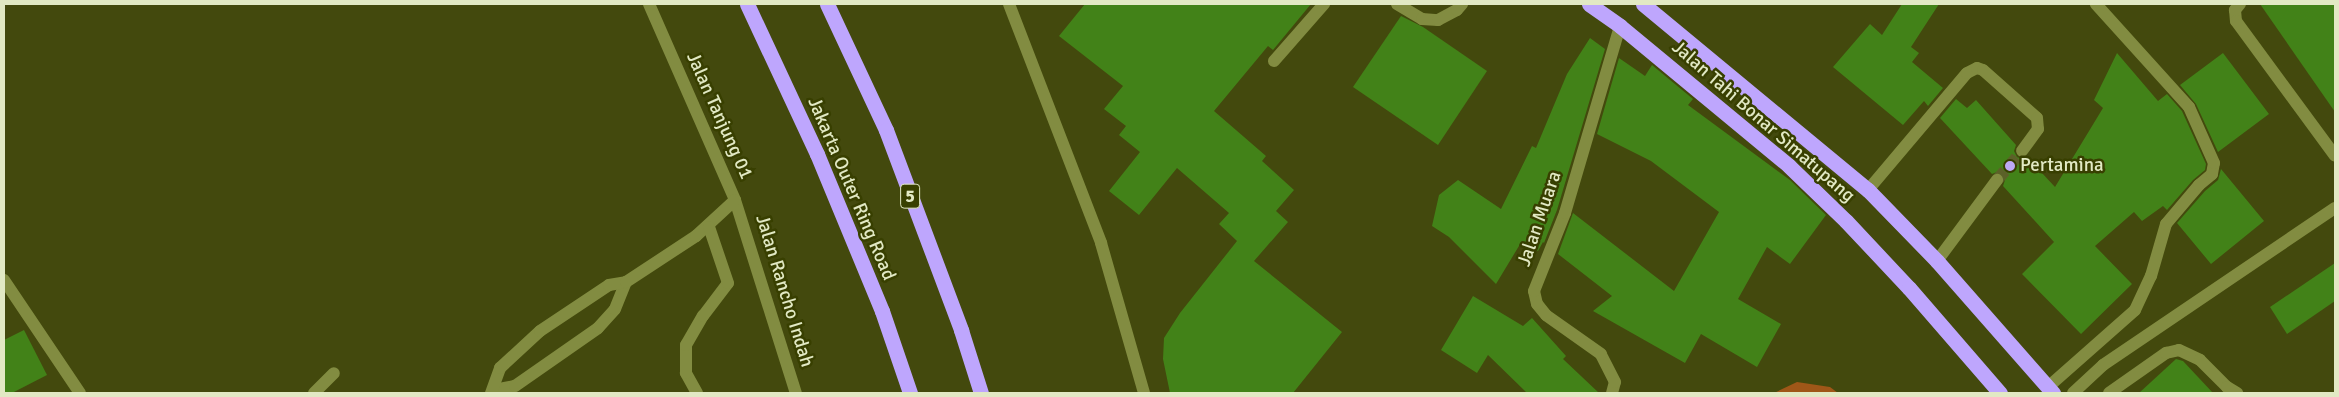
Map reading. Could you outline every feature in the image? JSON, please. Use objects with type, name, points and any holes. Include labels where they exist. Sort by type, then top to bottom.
[{"type":"highway","name":"Jakarta Outer Ring Road","points":[[747,4],[817,154],[882,311],[910,393]]},
{"type":"highway","name":"5","points":[[827,4],[886,130],[961,330],[981,393]]},
{"type":"highway","name":"Jalan Tahi Bonar Simatupang","points":[[1589,4],[1620,26],[1789,166],[1846,221],[1910,288],[2000,393]]},
{"type":"highway","name":"Jalan Tahi Bonar Simatupang","points":[[1643,4],[1868,190],[1937,261],[2051,390]]},
{"type":"street","name":"Jalan Tanjung 01","points":[[626,282],[615,308],[598,328],[515,386],[493,391],[500,368],[540,331],[609,286],[626,282],[709,226],[735,200],[649,4]]},
{"type":"street","points":[[1009,4],[1101,243],[1144,393]]},
{"type":"street","points":[[1274,62],[1324,4]]},
{"type":"street","points":[[1397,4],[1422,20],[1438,20],[1457,10],[1462,4]]},
{"type":"street","points":[[2051,390],[2136,310],[2150,276],[2166,224],[2198,185],[2212,174],[2214,163],[2189,107],[2096,4]]},
{"type":"street","points":[[2240,4],[2235,10],[2236,21],[2335,156]]},
{"type":"street","name":"Jalan Muara","points":[[1612,393],[1615,382],[1601,354],[1546,315],[1537,304],[1534,291],[1565,213],[1620,26]]},
{"type":"street","points":[[1868,190],[1967,73],[1977,68],[1983,70],[2037,118],[2038,129],[2022,151]]},
{"type":"street","points":[[1937,261],[1998,180]]},
{"type":"street","name":"Jalan Rancho Indah","points":[[735,200],[796,393]]},
{"type":"street","points":[[2073,393],[2103,365],[2335,208]]},
{"type":"street","points":[[696,393],[686,372],[686,344],[703,316],[728,283],[709,226]]},
{"type":"street","points":[[4,280],[80,393]]},
{"type":"street","points":[[2109,393],[2166,353],[2179,350],[2200,360],[2227,387],[2237,393]]},
{"type":"street","points":[[314,393],[334,373]]},
{"type":"shaded area","points":[[1797,382],[1830,387],[1838,393],[1774,393]]},
{"type":"building","points":[[1085,4],[1311,4],[1273,50],[1268,46],[1214,111],[1266,156],[1262,161],[1294,190],[1276,211],[1288,222],[1254,261],[1342,332],[1293,393],[1170,393],[1163,359],[1164,338],[1180,313],[1237,241],[1219,224],[1229,213],[1177,168],[1139,215],[1109,191],[1140,152],[1119,135],[1126,126],[1104,109],[1123,86],[1059,36]]},
{"type":"building","points":[[1902,4],[1939,4],[1911,47],[1919,53],[1912,62],[1943,88],[1928,106],[1924,101],[1903,125],[1833,67],[1870,24],[1882,35]]},
{"type":"building","points":[[2260,4],[2335,4],[2335,112]]},
{"type":"building","points":[[1401,16],[1423,27],[1487,71],[1438,145],[1353,87]]},
{"type":"building","points":[[1590,38],[1605,49],[1557,210],[1544,243],[1538,251],[1522,241],[1496,284],[1449,237],[1432,226],[1439,195],[1458,180],[1501,209],[1532,146],[1536,148],[1567,74]]},
{"type":"building","points":[[2117,53],[2158,101],[2167,94],[2182,111],[2206,164],[2205,170],[2193,180],[2167,210],[2163,206],[2142,221],[2134,212],[2095,246],[2132,284],[2081,334],[2022,274],[2054,242],[2003,186],[2005,180],[2002,174],[1997,172],[1992,174],[1940,118],[1956,99],[1967,108],[1976,100],[2016,145],[2014,151],[2017,157],[2022,159],[2027,157],[2055,187],[2103,108],[2094,100]]},
{"type":"building","points":[[2223,53],[2269,114],[2218,152],[2196,104],[2180,85]]},
{"type":"building","points":[[1619,58],[1645,76],[1652,65],[1693,99],[1688,105],[1790,180],[1826,215],[1790,264],[1767,247],[1738,299],[1781,324],[1757,367],[1701,334],[1685,363],[1593,311],[1612,296],[1558,254],[1573,213],[1674,291],[1719,212],[1651,161],[1597,134]]},
{"type":"building","points":[[2221,169],[2264,221],[2211,264],[2177,223],[2205,191],[2218,180]]},
{"type":"building","points":[[2335,263],[2335,301],[2287,334],[2270,307]]},
{"type":"building","points":[[1473,296],[1523,326],[1532,318],[1566,356],[1563,359],[1599,393],[1527,393],[1488,355],[1477,373],[1441,350]]},
{"type":"building","points":[[24,330],[47,375],[12,393],[4,393],[4,340]]},
{"type":"building","points":[[2176,359],[2183,361],[2213,393],[2139,393]]},
{"type":"tunnel","points":[[1997,180],[2022,151]]},
{"type":"place","name":"Pertamina","points":[[2010,166]]}]
